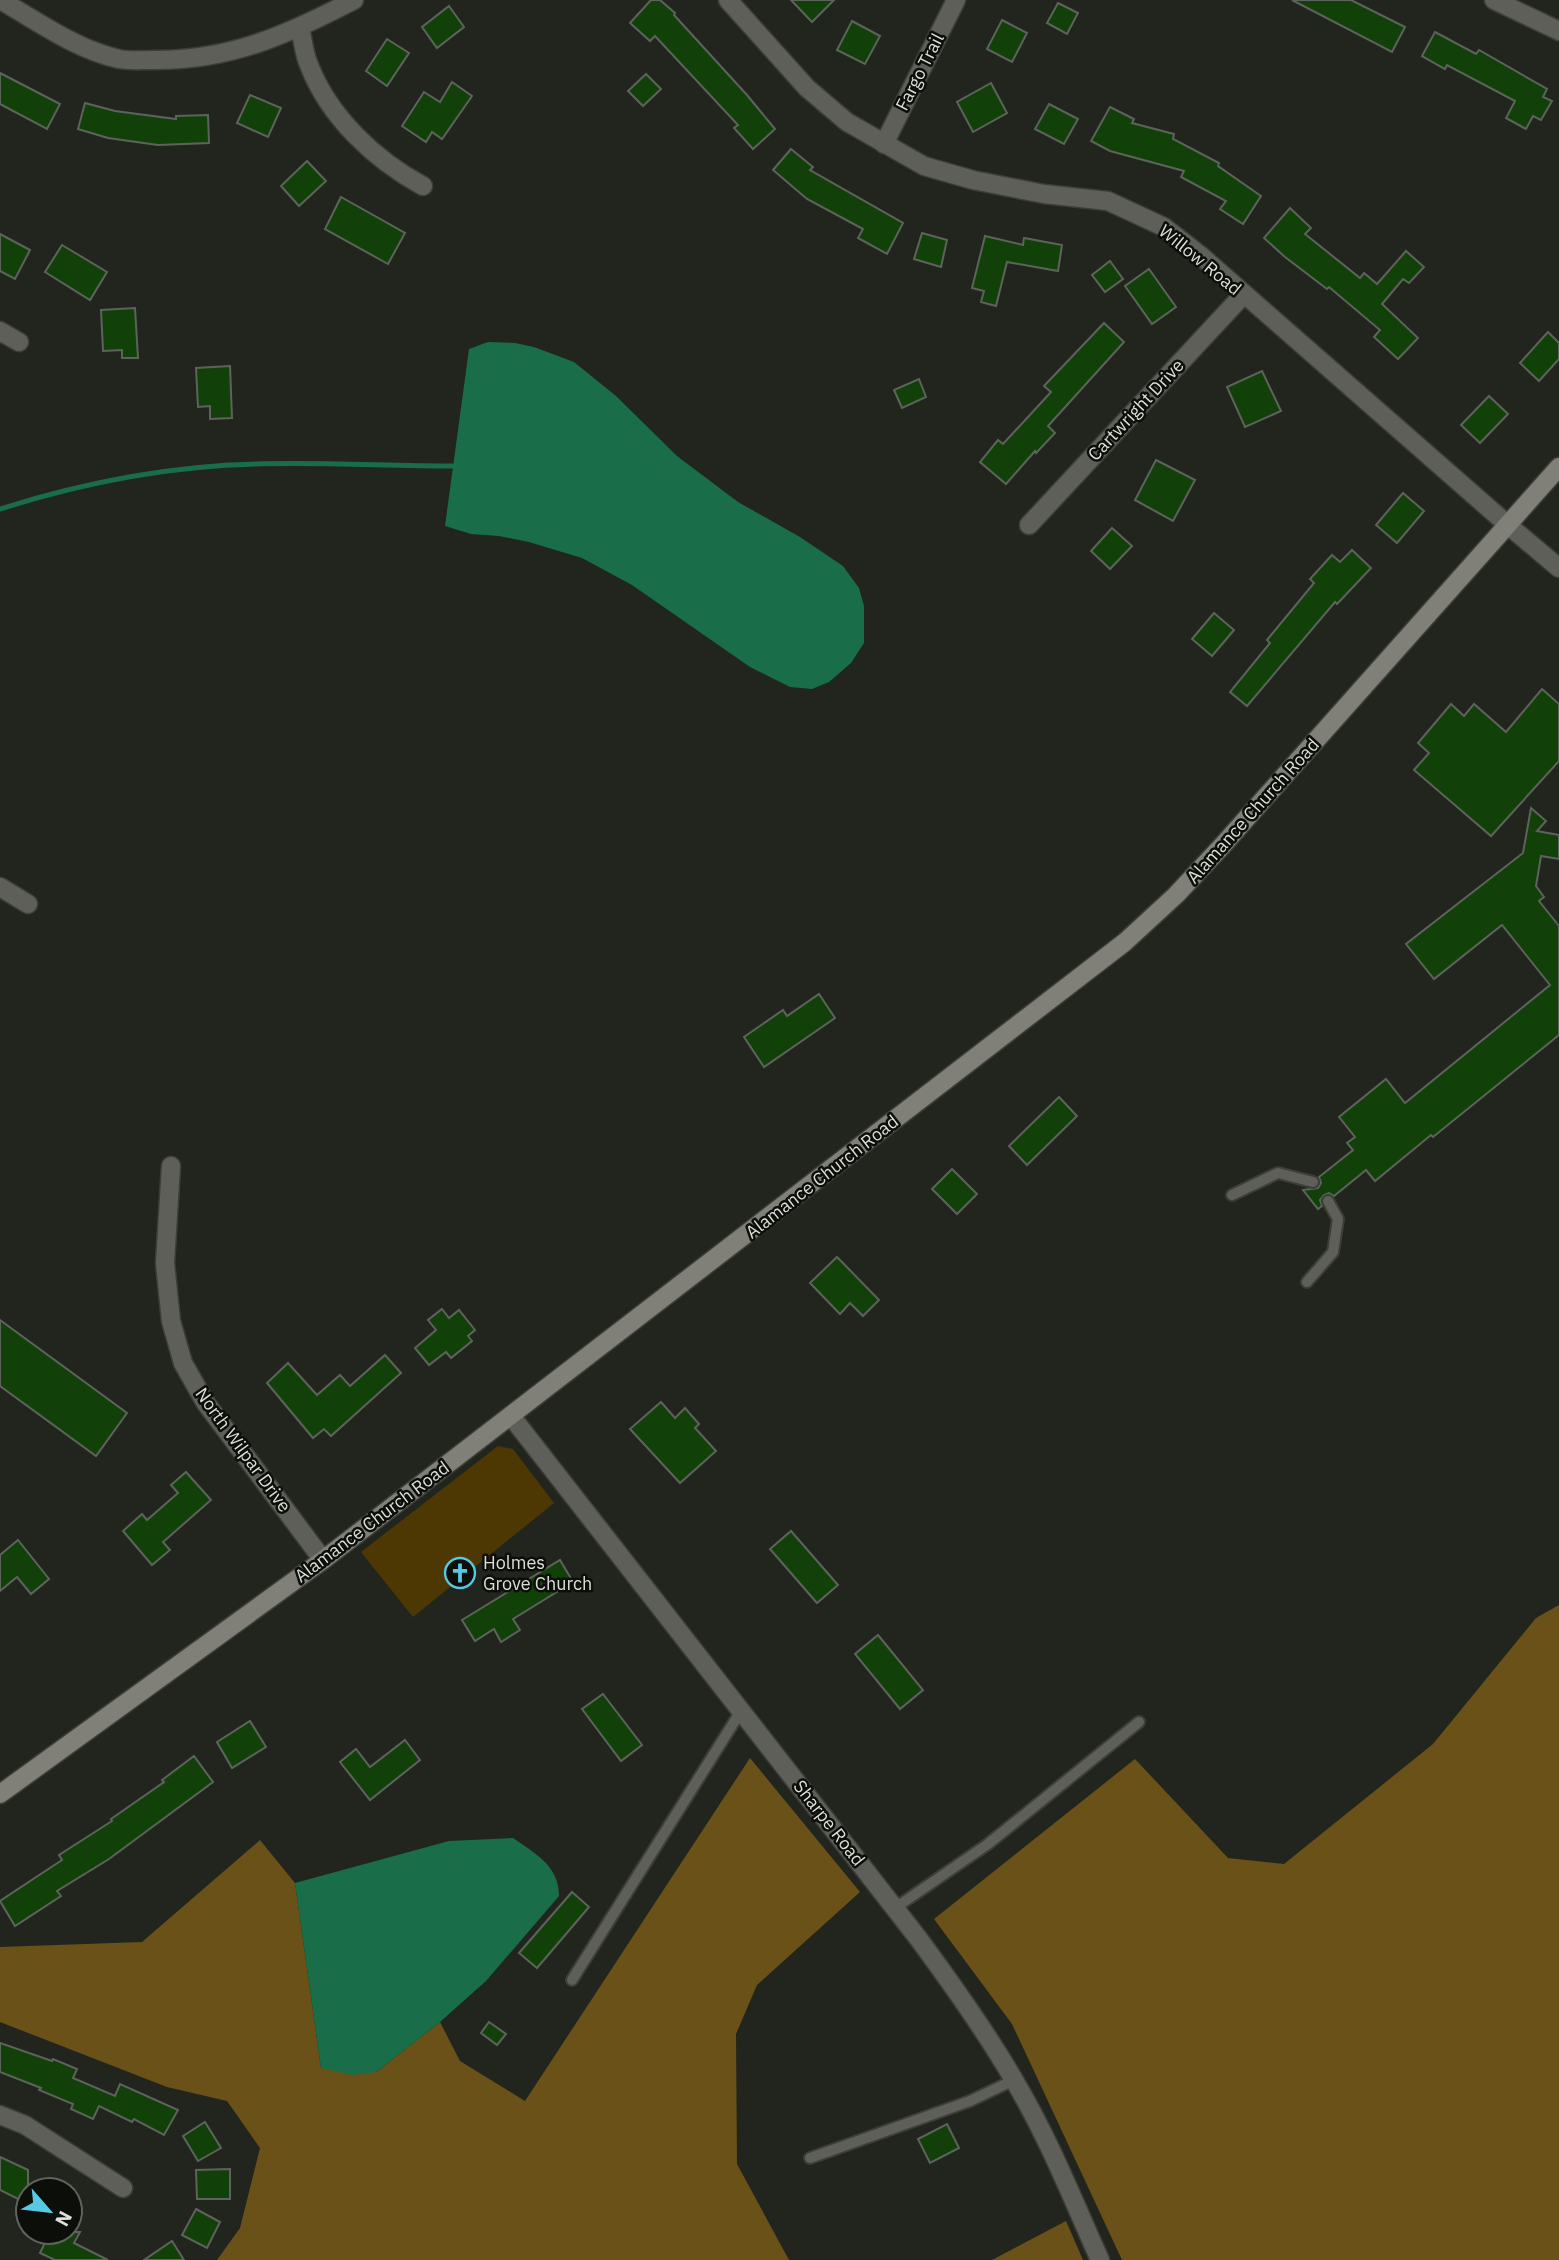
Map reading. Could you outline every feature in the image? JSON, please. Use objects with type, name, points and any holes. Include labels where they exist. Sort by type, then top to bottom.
[{"type":"main road","name":"Alamance Church Road","points":[[0,1794],[323,1560],[1125,942],[1177,895],[1223,846],[1559,467]]},
{"type":"street","points":[[7,2],[57,36],[120,60],[172,60],[237,51],[300,28],[354,0]]},
{"type":"street","name":"Willow Road","points":[[728,0],[807,88],[847,122],[924,166],[973,180],[1044,194],[1108,201],[1164,227],[1559,568]]},
{"type":"street","name":"Fargo Trail","points":[[884,144],[956,0]]},
{"type":"street","points":[[1494,0],[1559,31]]},
{"type":"street","points":[[300,28],[309,66],[337,115],[358,139],[399,173],[423,186]]},
{"type":"street","name":"Cartwright Drive","points":[[1029,525],[1243,295]]},
{"type":"street","points":[[0,331],[19,342]]},
{"type":"street","points":[[0,887],[28,904]]},
{"type":"street","name":"North Wilpar Drive","points":[[171,1166],[165,1263],[172,1321],[183,1363],[205,1402],[323,1560]]},
{"type":"street","name":"Sharpe Road","points":[[511,1416],[895,1908],[981,2025],[1014,2080],[1064,2178],[1100,2260]]},
{"type":"street","points":[[0,2115],[25,2125],[123,2188]]},
{"type":"lane","points":[[1233,1195],[1278,1172],[1313,1182]]},
{"type":"lane","points":[[1307,1282],[1333,1252],[1338,1219],[1328,1201]]},
{"type":"lane","points":[[572,1980],[741,1711]]},
{"type":"lane","points":[[895,1908],[988,1844],[1139,1722]]},
{"type":"lane","points":[[810,2158],[970,2101],[1014,2080]]},
{"type":"shaded area","points":[[488,342],[534,347],[574,362],[616,396],[677,456],[738,502],[800,537],[843,566],[859,588],[864,606],[864,643],[851,663],[829,682],[812,689],[790,687],[750,667],[632,585],[582,558],[529,542],[471,534],[445,526],[469,349]]},
{"type":"shaded area","points":[[498,1446],[513,1449],[554,1503],[413,1617],[361,1552]]},
{"type":"shaded area","points":[[1559,1605],[1559,2260],[1122,2260],[1012,2024],[934,1919],[1135,1759],[1228,1858],[1284,1864],[1433,1744],[1536,1618]]},
{"type":"shaded area","points":[[750,1758],[860,1892],[757,1985],[736,2034],[737,2164],[789,2260],[217,2260],[240,2228],[260,2148],[227,2101],[167,2087],[0,2022],[0,1947],[142,1942],[260,1840],[295,1883],[321,2068],[376,2072],[440,2022],[460,2061],[525,2101]]},
{"type":"shaded area","points":[[513,1838],[538,1855],[551,1869],[559,1896],[486,1981],[440,2022],[376,2072],[352,2075],[321,2068],[295,1883],[449,1841]]},
{"type":"shaded area","points":[[1066,2221],[1083,2260],[992,2260]]},
{"type":"building","points":[[651,0],[660,0],[675,13],[775,129],[753,149],[734,128],[738,125],[655,36],[650,41],[630,23]]},
{"type":"building","points":[[791,0],[834,0],[812,22]]},
{"type":"building","points":[[1292,0],[1351,0],[1405,27],[1392,52]]},
{"type":"building","points":[[1058,3],[1078,13],[1067,34],[1047,23]]},
{"type":"building","points":[[449,6],[464,27],[437,48],[422,27]]},
{"type":"building","points":[[1002,20],[1027,33],[1012,62],[987,49]]},
{"type":"building","points":[[852,21],[880,36],[865,64],[837,50]]},
{"type":"building","points":[[1435,32],[1476,54],[1479,50],[1547,89],[1543,97],[1552,101],[1541,120],[1533,116],[1526,129],[1506,118],[1515,101],[1447,65],[1445,69],[1422,56]]},
{"type":"building","points":[[387,39],[409,53],[387,86],[366,71]]},
{"type":"building","points":[[0,73],[60,104],[47,129],[0,104]]},
{"type":"building","points":[[646,74],[661,89],[643,106],[628,91]]},
{"type":"building","points":[[452,82],[472,96],[442,139],[432,132],[426,142],[402,126],[424,92],[440,102]]},
{"type":"building","points":[[991,83],[1007,113],[973,132],[957,102]]},
{"type":"building","points":[[250,95],[281,108],[268,137],[237,123]]},
{"type":"building","points":[[85,103],[115,111],[176,119],[176,116],[208,115],[209,143],[158,145],[108,138],[78,129]]},
{"type":"building","points":[[1049,104],[1078,119],[1064,144],[1035,129]]},
{"type":"building","points":[[1110,107],[1134,119],[1132,123],[1174,134],[1173,139],[1219,163],[1218,166],[1261,196],[1243,224],[1220,209],[1226,201],[1181,177],[1184,171],[1110,151],[1091,141]]},
{"type":"building","points":[[791,149],[813,167],[810,170],[903,223],[887,254],[858,238],[863,229],[807,199],[773,170]]},
{"type":"building","points":[[307,161],[326,181],[299,206],[281,186]]},
{"type":"building","points":[[341,197],[405,233],[388,264],[325,229]]},
{"type":"building","points":[[1290,208],[1311,228],[1305,234],[1360,278],[1364,273],[1377,284],[1406,251],[1424,267],[1409,283],[1403,279],[1382,304],[1418,338],[1398,359],[1374,337],[1380,330],[1264,238]]},
{"type":"building","points":[[922,233],[947,240],[941,267],[914,259]]},
{"type":"building","points":[[0,234],[30,250],[15,279],[0,271]]},
{"type":"building","points":[[985,236],[1023,245],[1024,238],[1062,245],[1058,271],[1007,262],[996,306],[981,302],[984,291],[972,288]]},
{"type":"building","points":[[62,245],[107,272],[90,300],[45,272]]},
{"type":"building","points":[[1110,261],[1123,279],[1105,292],[1092,275]]},
{"type":"building","points":[[1149,269],[1176,307],[1152,324],[1125,286]]},
{"type":"building","points":[[135,308],[138,358],[122,358],[122,350],[103,351],[101,310]]},
{"type":"building","points":[[1104,323],[1124,342],[1048,426],[1055,433],[1006,484],[980,462],[998,440],[1003,444],[1051,392],[1044,386]]},
{"type":"building","points":[[1548,332],[1559,343],[1559,359],[1539,381],[1520,363]]},
{"type":"building","points":[[230,366],[232,418],[210,419],[210,406],[198,407],[196,368]]},
{"type":"building","points":[[1262,371],[1281,411],[1245,427],[1227,387]]},
{"type":"building","points":[[919,379],[926,397],[902,408],[894,390]]},
{"type":"building","points":[[1489,396],[1508,414],[1480,443],[1461,425]]},
{"type":"building","points":[[1156,460],[1195,480],[1173,521],[1135,500]]},
{"type":"building","points":[[1403,493],[1424,511],[1397,543],[1376,525]]},
{"type":"building","points":[[1112,528],[1132,546],[1110,569],[1091,551]]},
{"type":"building","points":[[1352,550],[1371,568],[1337,604],[1335,602],[1247,706],[1230,692],[1270,643],[1267,640],[1314,583],[1310,579],[1332,555],[1340,562]]},
{"type":"building","points":[[1214,613],[1234,630],[1212,656],[1192,639]]},
{"type":"building","points":[[1542,689],[1559,704],[1559,761],[1491,836],[1414,770],[1429,753],[1418,743],[1451,704],[1464,716],[1474,704],[1506,732]]},
{"type":"building","points":[[1531,808],[1546,821],[1537,831],[1559,835],[1559,859],[1541,856],[1536,886],[1544,897],[1539,901],[1559,926],[1559,1035],[1375,1181],[1366,1170],[1334,1196],[1329,1193],[1324,1195],[1320,1200],[1322,1206],[1318,1209],[1303,1190],[1318,1188],[1321,1183],[1319,1177],[1353,1150],[1347,1143],[1355,1137],[1339,1117],[1386,1079],[1405,1103],[1550,985],[1502,925],[1434,979],[1406,944],[1523,853]]},
{"type":"building","points":[[819,994],[835,1018],[764,1067],[744,1037],[783,1010],[787,1016]]},
{"type":"building","points":[[1059,1097],[1077,1116],[1027,1165],[1009,1146]]},
{"type":"building","points":[[952,1169],[977,1194],[957,1214],[932,1189]]},
{"type":"building","points":[[837,1257],[879,1300],[863,1316],[850,1303],[840,1314],[810,1283]]},
{"type":"building","points":[[442,1309],[449,1318],[459,1310],[475,1330],[468,1336],[472,1341],[451,1358],[446,1352],[429,1365],[415,1348],[436,1330],[428,1320]]},
{"type":"building","points":[[0,1320],[127,1413],[96,1456],[0,1386]]},
{"type":"building","points":[[385,1355],[401,1373],[331,1436],[324,1429],[313,1438],[267,1383],[288,1363],[317,1395],[340,1375],[350,1386]]},
{"type":"building","points":[[661,1402],[675,1418],[685,1408],[699,1424],[695,1428],[716,1451],[680,1483],[630,1429]]},
{"type":"building","points":[[186,1472],[211,1500],[163,1542],[170,1550],[152,1565],[123,1531],[142,1514],[147,1520],[178,1493],[171,1485]]},
{"type":"building","points":[[791,1531],[838,1585],[817,1603],[770,1549]]},
{"type":"building","points":[[18,1540],[49,1579],[31,1594],[17,1577],[0,1591],[0,1555]]},
{"type":"building","points":[[560,1560],[573,1582],[513,1619],[520,1630],[501,1642],[494,1629],[475,1641],[462,1620]]},
{"type":"building","points":[[878,1635],[923,1690],[900,1709],[855,1654]]},
{"type":"building","points":[[603,1694],[642,1745],[621,1761],[582,1709]]},
{"type":"building","points":[[250,1721],[266,1747],[232,1768],[217,1742]]},
{"type":"building","points":[[405,1740],[420,1760],[370,1800],[340,1762],[356,1749],[370,1767]]},
{"type":"building","points":[[194,1756],[213,1782],[109,1859],[57,1891],[61,1896],[15,1926],[0,1901],[62,1860],[59,1855],[112,1821],[111,1819],[164,1782],[162,1780]]},
{"type":"building","points":[[572,1892],[589,1907],[537,1968],[519,1953]]},
{"type":"building","points":[[489,2022],[506,2034],[497,2045],[481,2033]]},
{"type":"building","points":[[0,2043],[77,2069],[73,2078],[115,2096],[120,2084],[178,2110],[164,2135],[134,2119],[132,2122],[99,2106],[93,2119],[71,2109],[73,2104],[0,2072]]},
{"type":"building","points":[[205,2122],[221,2148],[198,2161],[183,2136]]},
{"type":"building","points":[[947,2124],[959,2148],[930,2163],[918,2139]]},
{"type":"building","points":[[0,2157],[28,2170],[28,2176],[14,2176],[14,2197],[0,2190]]},
{"type":"building","points":[[230,2169],[230,2199],[197,2199],[196,2170]]},
{"type":"building","points":[[196,2209],[220,2222],[207,2248],[182,2235]]},
{"type":"building","points":[[172,2241],[184,2260],[144,2260]]},
{"type":"building","points":[[43,2246],[80,2246],[108,2260],[55,2260],[40,2253]]},
{"type":"waterway","points":[[0,509],[94,484],[159,472],[224,465],[305,463],[453,466],[457,469]]},
{"type":"place","name":"Holmes Grove Church","points":[[460,1573]]}]
